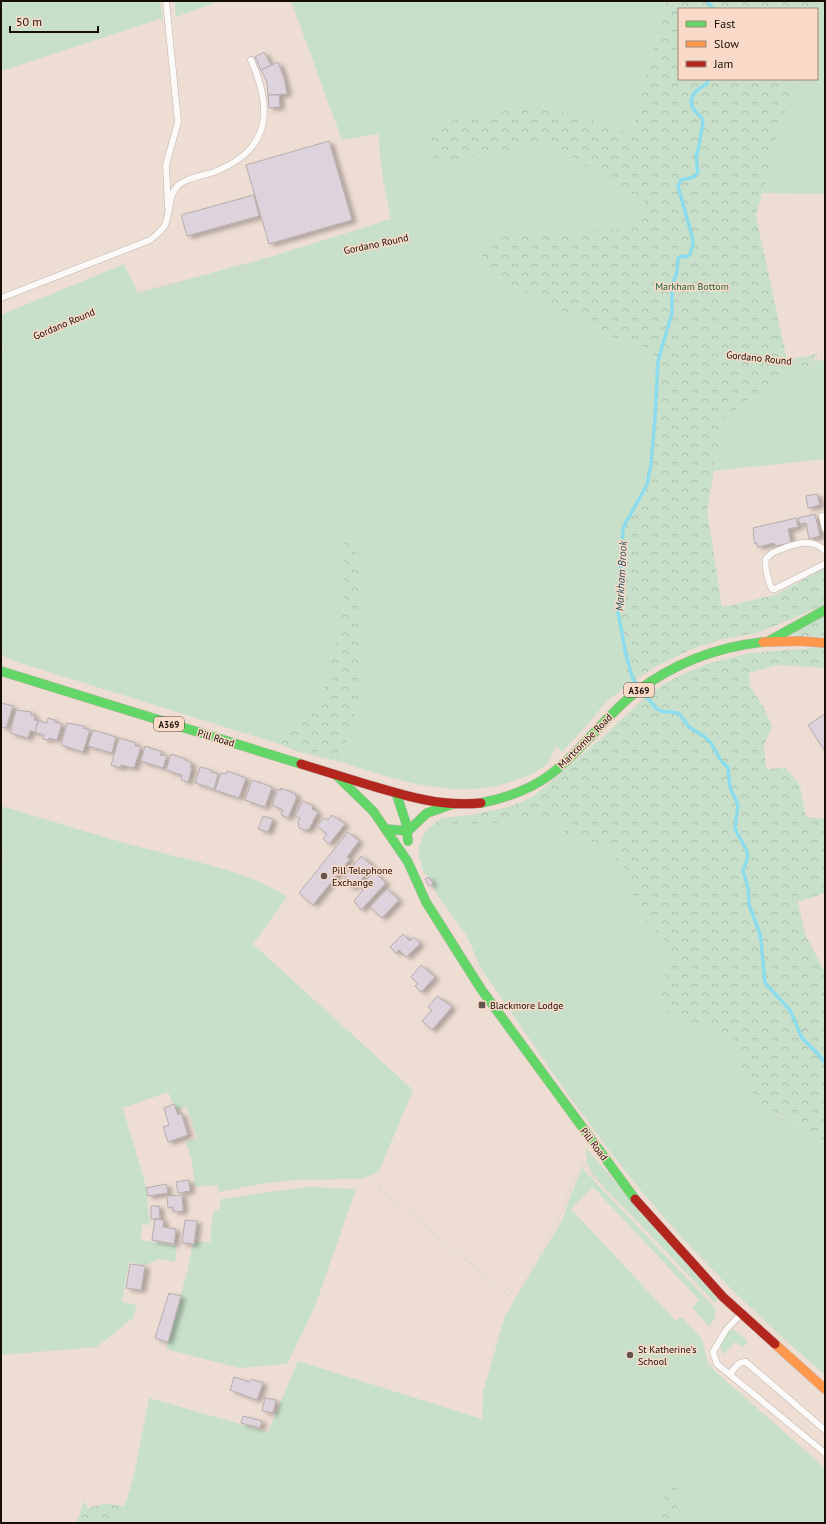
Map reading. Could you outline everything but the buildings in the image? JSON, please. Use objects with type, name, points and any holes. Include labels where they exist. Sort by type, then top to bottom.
[{"type":"street","points":[[767,642],[825,610]]},
{"type":"street","name":"Martcombe Road","points":[[337,776],[377,800],[396,793],[418,799],[453,804],[491,801],[518,792],[549,775],[569,758],[623,703],[648,683],[678,666],[727,648],[767,642],[825,643]]},
{"type":"street","name":"Pill Road","points":[[1,671],[337,776],[377,800],[386,830],[408,862],[426,902],[452,945],[481,989],[634,1199],[723,1297],[825,1389]]},
{"type":"street","name":"Pill Road","points":[[396,793],[408,831],[408,862]]},
{"type":"street","points":[[386,830],[408,831],[427,813],[453,804]]},
{"type":"lane","points":[[166,1],[178,122],[166,165],[168,212]]},
{"type":"lane","points":[[1,298],[150,240],[165,225],[175,190],[183,183],[232,164],[244,155],[256,141],[263,125],[264,97],[251,60]]},
{"type":"lane","points":[[822,516],[825,529]]},
{"type":"lane","points":[[825,551],[814,544],[807,542],[800,543],[771,553],[765,561],[768,582],[771,587],[775,589],[825,564]]},
{"type":"lane","points":[[742,1314],[726,1330],[713,1352],[717,1364],[825,1453]]},
{"type":"lane","points":[[730,1374],[739,1363],[746,1362],[825,1430]]},
{"type":"path","name":"Gordano Round","points":[[1,351],[146,288],[214,277],[285,258],[337,252],[459,227],[604,211],[634,218],[647,228],[652,241],[647,323],[672,330],[678,300],[689,269],[694,262],[700,262],[707,281],[717,349],[724,357],[790,364],[811,358],[825,357]]},
{"type":"path","points":[[1,853],[88,926],[372,1175],[383,1191],[508,1294],[519,1291],[559,1219],[571,1187],[582,1164]]},
{"type":"green space","points":[[1,1],[160,1],[163,18],[1,71]]},
{"type":"green space","points":[[174,1],[221,1],[176,17]]},
{"type":"green space","points":[[291,1],[666,1],[632,133],[542,105],[435,164],[539,143],[563,152],[644,201],[641,227],[510,235],[487,272],[628,344],[642,346],[656,356],[653,370],[656,370],[655,401],[645,487],[619,530],[622,530],[627,672],[633,681],[607,701],[562,752],[556,746],[550,760],[544,766],[525,777],[516,780],[494,786],[472,789],[450,789],[428,786],[384,776],[341,762],[361,689],[363,571],[345,524],[343,607],[325,686],[300,727],[270,741],[14,661],[1,655],[1,315],[124,264],[138,293],[273,256],[391,219],[383,180],[378,134],[342,140]]},
{"type":"green space","name":"Markham Bottom","points":[[666,1],[816,1],[813,8],[678,8],[678,80],[794,80],[756,216],[787,360],[817,354],[810,365],[790,371],[723,418],[707,510],[722,607],[775,595],[825,568],[825,605],[757,633],[723,639],[689,650],[657,666],[633,681],[627,672],[616,616],[622,531],[619,530],[620,523],[623,523],[645,487],[655,401],[656,370],[653,370],[656,356],[642,346],[628,344],[487,272],[480,247],[510,235],[641,227],[644,201],[563,152],[539,144],[435,164],[428,125],[542,105],[632,133]]},
{"type":"green space","points":[[816,1],[825,1],[825,194],[762,193],[794,80],[818,80],[818,8],[813,8]]},
{"type":"green space","points":[[825,360],[825,459],[714,471],[723,418],[790,371],[810,365],[813,361]]},
{"type":"green space","points":[[345,523],[363,571],[361,689],[341,762],[303,753],[270,741],[300,727],[325,686],[343,607]]},
{"type":"green space","points":[[825,615],[825,637],[786,635]]},
{"type":"green space","points":[[825,647],[825,668],[777,665],[749,673],[750,687],[764,707],[772,726],[764,745],[766,769],[786,768],[800,786],[806,817],[825,819],[825,893],[798,902],[805,934],[825,973],[825,1145],[814,1136],[760,1104],[747,1083],[732,1038],[669,1014],[657,1003],[671,958],[666,942],[645,920],[634,903],[628,873],[605,844],[568,838],[557,821],[541,819],[467,826],[439,832],[428,829],[442,818],[472,815],[512,806],[534,796],[604,736],[642,700],[666,683],[683,674],[713,662],[751,653]]},
{"type":"green space","points":[[1,806],[110,839],[220,868],[256,880],[287,897],[253,944],[413,1090],[379,1171],[374,1174],[358,1179],[296,1180],[260,1184],[219,1192],[217,1185],[195,1187],[192,1161],[186,1142],[197,1138],[186,1106],[176,1111],[168,1092],[123,1108],[146,1186],[150,1225],[142,1224],[141,1240],[177,1246],[175,1262],[159,1259],[146,1265],[129,1262],[122,1302],[137,1305],[133,1318],[97,1347],[1,1355]]},
{"type":"green space","points":[[541,819],[557,821],[568,838],[605,844],[628,873],[634,903],[645,920],[666,942],[671,959],[657,1003],[669,1014],[732,1038],[740,1057],[774,1113],[814,1136],[825,1145],[825,1375],[734,1292],[678,1233],[625,1171],[569,1096],[480,967],[467,936],[436,893],[429,877],[424,873],[419,856],[419,846],[425,832],[428,829],[439,832],[467,826]]},
{"type":"green space","points":[[586,1148],[717,1298],[716,1304],[594,1176],[587,1164]]},
{"type":"green space","points":[[582,1168],[716,1309],[714,1319],[709,1327],[692,1307],[699,1300],[593,1187],[571,1209],[676,1321],[682,1317],[702,1339],[708,1363],[717,1373],[825,1468],[825,1523],[674,1523],[679,1499],[677,1488],[669,1478],[658,1523],[120,1523],[134,1475],[149,1398],[268,1432],[298,1361],[482,1419],[483,1392],[505,1316],[563,1219]]},
{"type":"green space","points":[[311,1187],[356,1189],[314,1309],[287,1364],[239,1368],[166,1349],[188,1268],[193,1242],[210,1242],[213,1211],[219,1209],[221,1199]]},
{"type":"green space","points":[[733,1329],[748,1341],[743,1347],[735,1342],[724,1354],[719,1343],[727,1331]]},
{"type":"green space","points":[[669,1478],[677,1488],[679,1499],[674,1523],[658,1523]]},
{"type":"green space","points":[[84,1501],[88,1508],[104,1504],[125,1506],[120,1523],[77,1523]]},
{"type":"waterway","name":"Markham Brook","points":[[707,1],[712,8]]},
{"type":"waterway","name":"Markham Brook","points":[[637,685],[633,679],[626,655],[618,612],[623,530],[647,485],[651,464],[658,361],[672,313],[672,286],[677,272],[678,259],[681,256],[686,257],[690,254],[693,244],[678,186],[681,180],[694,177],[698,172],[696,157],[703,121],[695,111],[691,102],[696,91],[707,84],[708,80]]},
{"type":"waterway","name":"Markham Brook","points":[[644,694],[657,709],[661,711],[678,713],[689,727],[705,737],[711,743],[720,759],[728,768],[730,787],[738,805],[735,827],[747,851],[748,857],[743,871],[748,887],[749,905],[761,940],[765,983],[790,1010],[802,1038],[825,1062]]},
{"type":"traffic: fast","points":[[767,642],[825,610]]},
{"type":"traffic: fast","points":[[481,803],[518,793],[543,780],[563,765],[625,701],[650,682],[665,673],[696,658],[729,648],[763,642]]},
{"type":"traffic: fast","points":[[1,671],[301,764]]},
{"type":"traffic: fast","points":[[337,776],[373,811],[408,862],[426,902],[481,989],[635,1199]]},
{"type":"traffic: fast","points":[[396,793],[406,823],[408,841]]},
{"type":"traffic: fast","points":[[386,829],[408,831],[427,813],[453,804]]},
{"type":"traffic: slow","points":[[763,642],[800,641],[825,643]]},
{"type":"traffic: slow","points":[[775,1344],[825,1389]]},
{"type":"traffic: jam","points":[[301,764],[410,797],[438,802],[466,804],[481,803]]},
{"type":"traffic: jam","points":[[635,1199],[723,1297],[775,1344]]},
{"type":"place","name":"Pill Telephone Exchange","points":[[324,876]]},
{"type":"place","name":"Blackmore Lodge","points":[[482,1005]]},
{"type":"place","name":"St Katherine's School","points":[[630,1355]]}]
